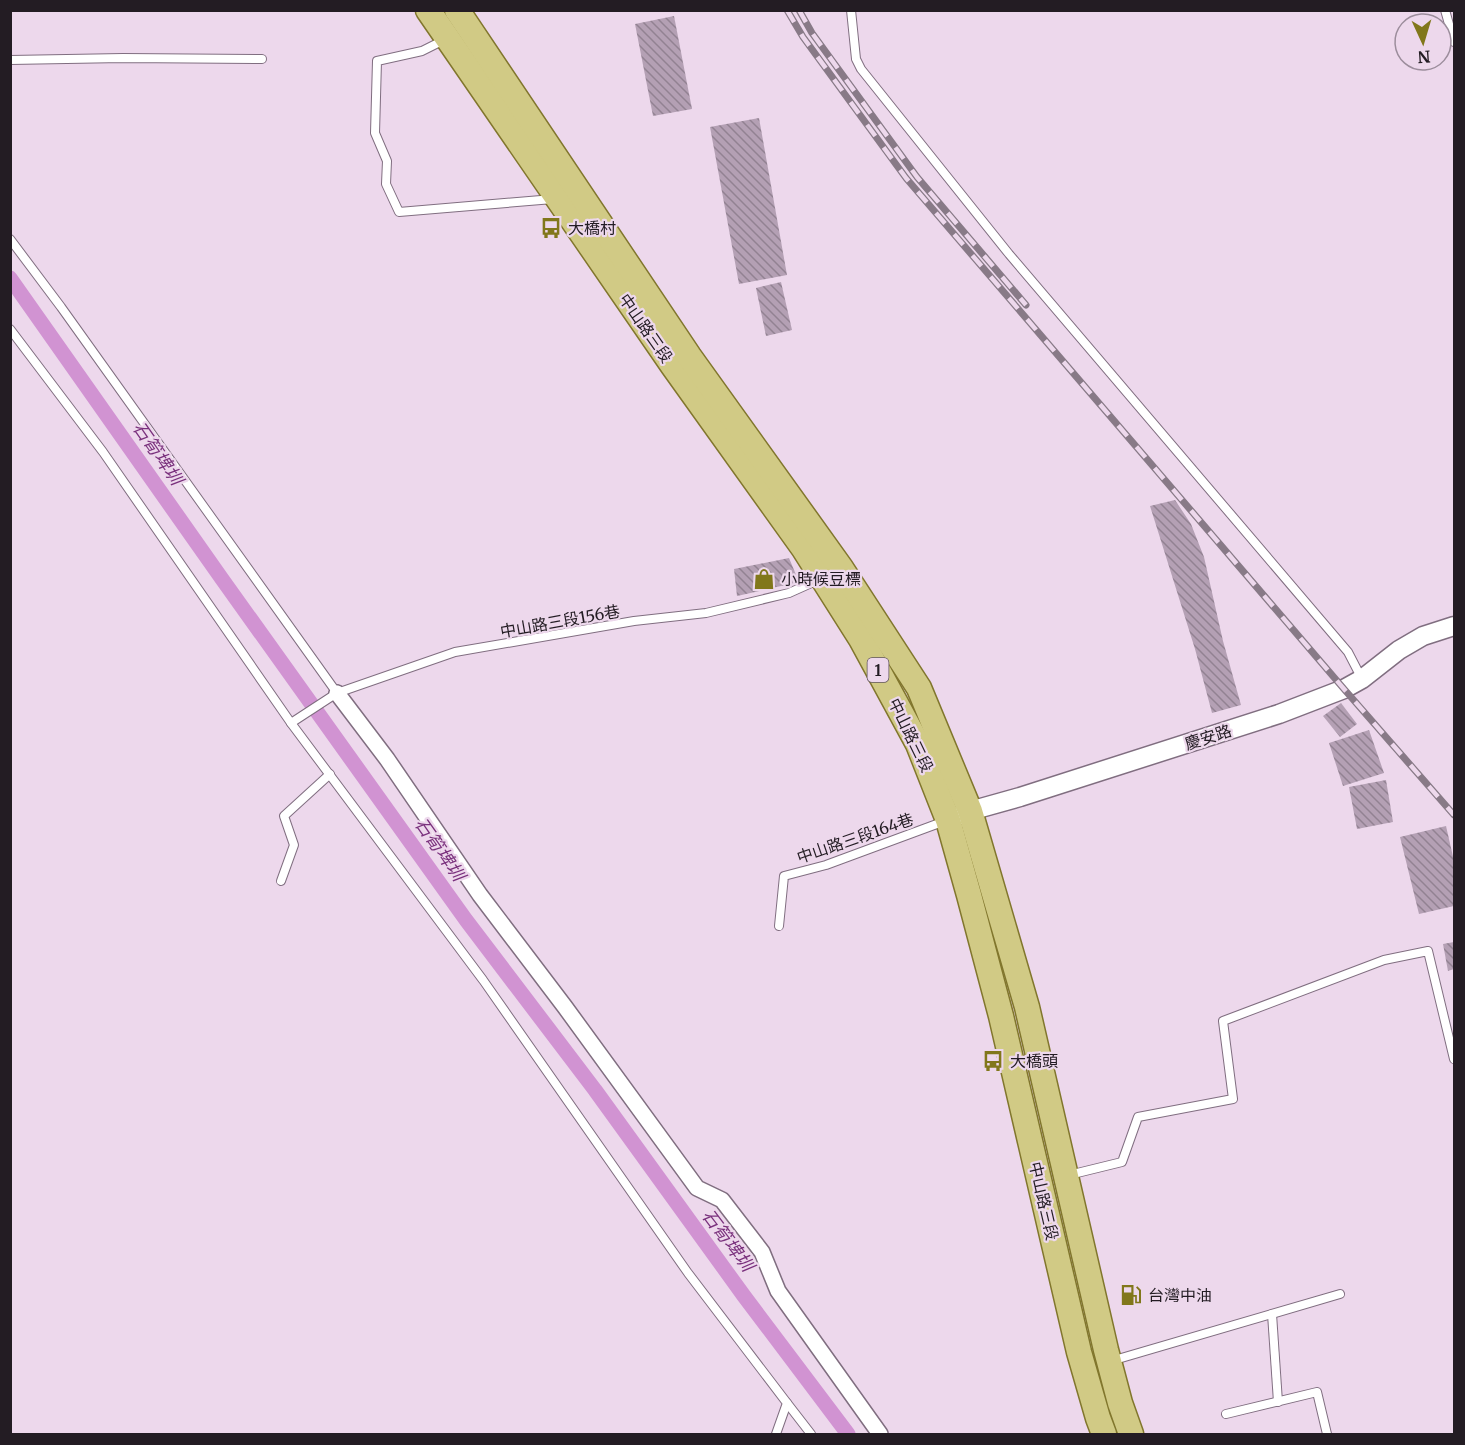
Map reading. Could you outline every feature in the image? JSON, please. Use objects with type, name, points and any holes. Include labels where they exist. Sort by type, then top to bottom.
[{"type":"main road","name":"中山路三段","points":[[428,10],[456,26],[689,356],[832,573],[861,639],[959,816],[1027,1007],[1109,1361],[1131,1434]]},
{"type":"main road","name":"中山路三段","points":[[456,26],[557,199],[804,549],[832,573]]},
{"type":"main road","name":"中山路三段","points":[[959,816],[1001,1016],[1080,1352],[1104,1434]]},
{"type":"street","name":"慶安路","points":[[959,816],[1279,714],[1344,689],[1423,636],[1455,626]]},
{"type":"street","points":[[337,693],[387,759],[480,895],[697,1188],[722,1200],[762,1252],[777,1292],[880,1434]]},
{"type":"lane","points":[[850,10],[856,59],[861,69],[1009,254],[1348,652],[1362,679]]},
{"type":"lane","points":[[1445,10],[1455,42]]},
{"type":"lane","points":[[456,26],[422,51],[377,61],[375,133],[387,162],[386,184],[399,212],[557,199]]},
{"type":"lane","points":[[10,60],[262,59]]},
{"type":"lane","points":[[10,239],[68,316],[337,693]]},
{"type":"lane","points":[[10,329],[103,452],[291,723],[483,980],[688,1273],[811,1434]]},
{"type":"lane","name":"中山路三段156巷","points":[[291,723],[337,693],[455,652],[634,621],[706,613],[789,593],[832,573]]},
{"type":"lane","points":[[281,881],[294,844],[284,816],[330,774]]},
{"type":"lane","name":"中山路三段164巷","points":[[778,926],[784,876],[826,865],[959,816]]},
{"type":"lane","points":[[1065,1176],[1122,1162],[1138,1117],[1233,1099],[1223,1021],[1384,960],[1428,951],[1455,1059]]},
{"type":"lane","points":[[1109,1361],[1340,1294]]},
{"type":"lane","points":[[1272,1314],[1278,1402]]},
{"type":"lane","points":[[1226,1414],[1317,1392],[1327,1434]]},
{"type":"lane","points":[[776,1434],[787,1403]]},
{"type":"building","points":[[674,16],[692,109],[653,116],[635,24]]},
{"type":"building","points":[[759,118],[787,275],[739,284],[710,127]]},
{"type":"building","points":[[781,282],[792,330],[766,336],[756,288]]},
{"type":"building","points":[[1175,500],[1191,524],[1204,557],[1223,641],[1241,705],[1212,713],[1195,649],[1150,506]]},
{"type":"building","points":[[789,558],[799,582],[737,596],[734,569]]},
{"type":"building","points":[[1341,703],[1357,724],[1340,737],[1323,716]]},
{"type":"building","points":[[1369,730],[1384,773],[1343,786],[1329,743]]},
{"type":"building","points":[[1386,780],[1393,822],[1357,829],[1349,787]]},
{"type":"building","points":[[1446,826],[1454,861],[1454,906],[1419,914],[1400,837]]},
{"type":"building","points":[[1454,942],[1454,969],[1448,971],[1443,944]]},
{"type":"waterway","name":"石筍埤圳","points":[[10,278],[466,920],[595,1090],[744,1296],[848,1434]]},
{"type":"railway","points":[[787,10],[803,37],[906,178],[1454,815]]},
{"type":"railway","points":[[799,10],[812,33],[917,177],[1026,305]]},
{"type":"place","name":"大橋村","points":[[551,228]]},
{"type":"place","name":"小時候豆標","points":[[764,579]]},
{"type":"place","name":"大橋頭","points":[[993,1061]]},
{"type":"place","name":"台灣中油","points":[[1131,1295]]}]
